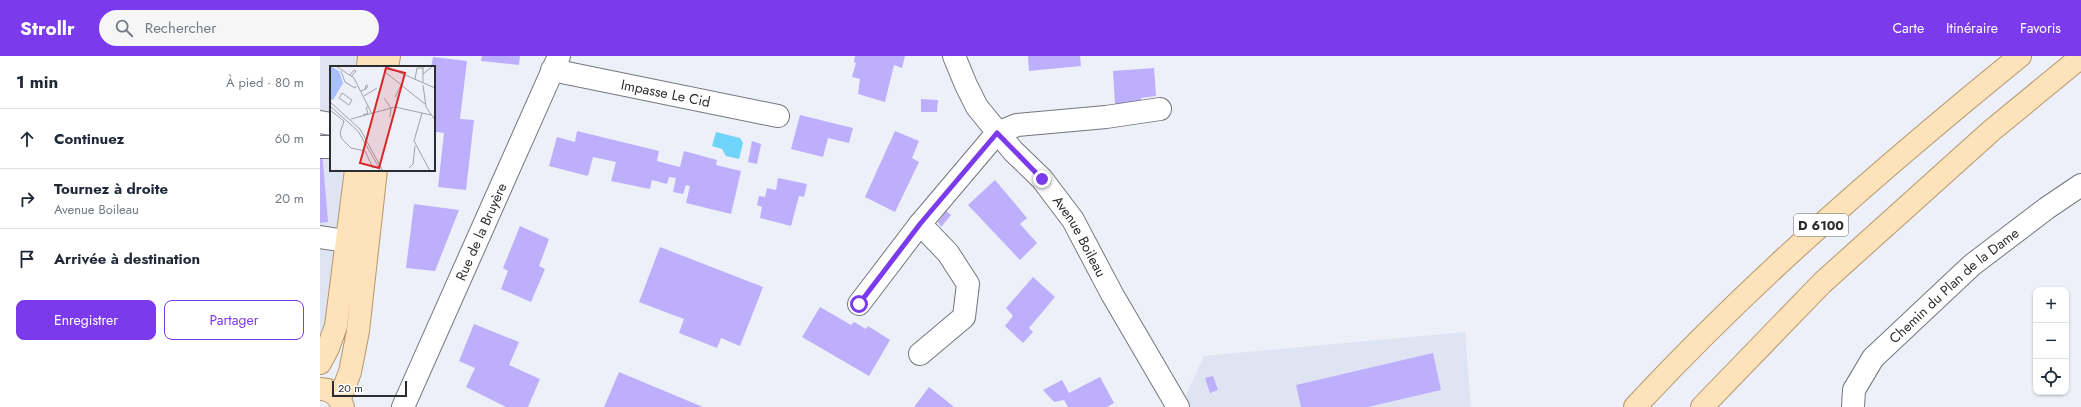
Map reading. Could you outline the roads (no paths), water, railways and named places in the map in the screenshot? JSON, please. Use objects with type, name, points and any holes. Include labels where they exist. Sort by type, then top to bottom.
[{"type":"main road","points":[[388,66],[389,56]]},
{"type":"main road","name":"D 6100","points":[[1635,407],[1672,367],[1810,235],[1959,106],[2020,56]]},
{"type":"main road","name":"D 6100","points":[[1702,407],[1822,283],[1991,131],[2081,57]]},
{"type":"main road","points":[[320,363],[328,348],[336,326],[356,171]]},
{"type":"main road","points":[[341,402],[350,372],[358,331],[376,171]]},
{"type":"main road","points":[[320,389],[332,392],[341,402]]},
{"type":"street","name":"Avenue Boileau","points":[[954,56],[963,79],[977,107],[997,133],[1042,179],[1073,220],[1112,294],[1178,407]]},
{"type":"street","name":"Impasse Le Cid","points":[[556,63],[778,116]]},
{"type":"street","name":"Rue de la Bruyère","points":[[403,407],[556,63]]},
{"type":"street","points":[[859,304],[920,224],[997,133],[1017,125],[1106,117],[1160,109]]},
{"type":"street","points":[[320,122],[330,124]]},
{"type":"street","name":"Chemin du Plan de la Dame","points":[[1853,407],[1854,390],[1873,358],[1972,265],[2047,208],[2081,185]]},
{"type":"street","points":[[920,224],[948,253],[968,284],[964,317],[920,354]]},
{"type":"street","points":[[320,237],[346,241]]},
{"type":"water","points":[[716,132],[740,138],[743,143],[739,159],[726,156],[722,149],[712,146]]}]
